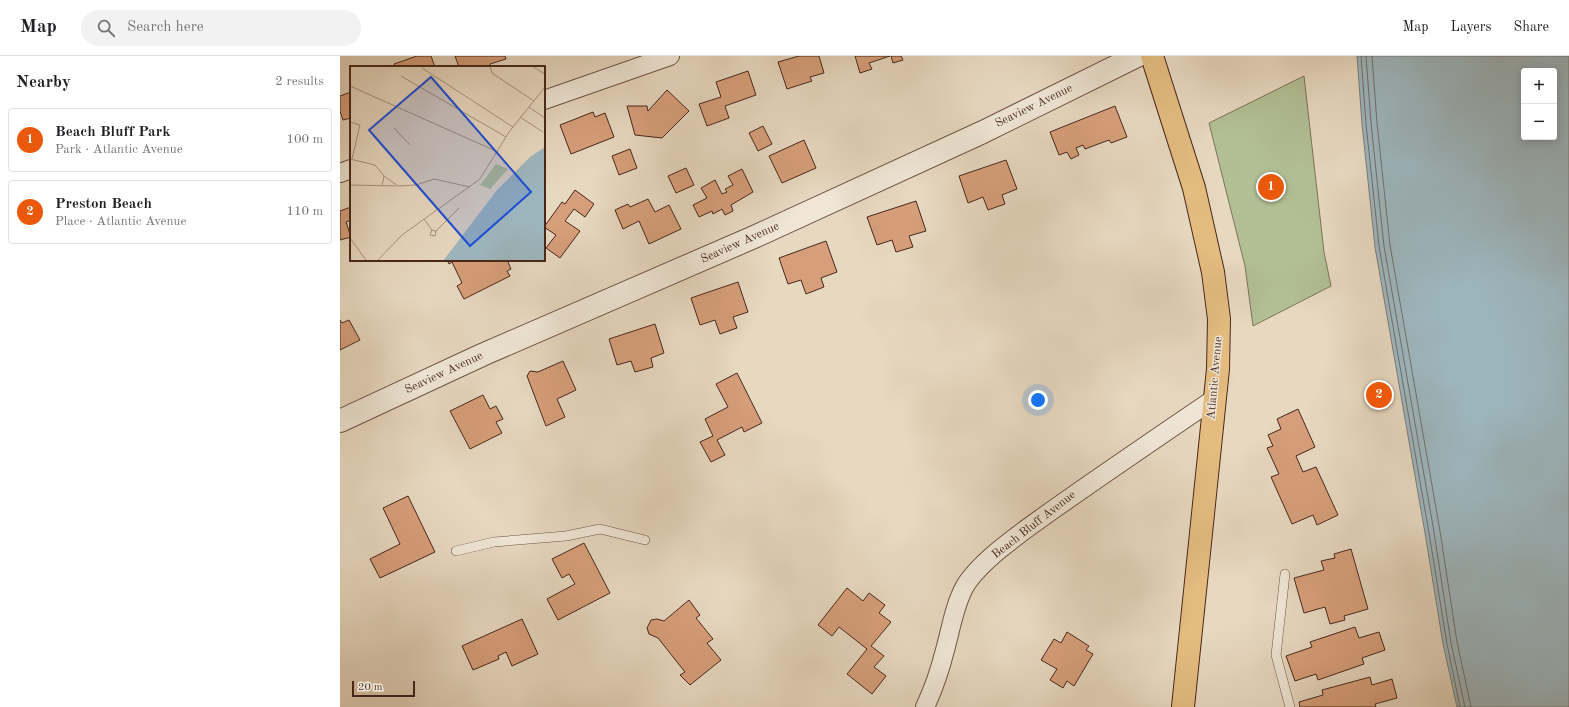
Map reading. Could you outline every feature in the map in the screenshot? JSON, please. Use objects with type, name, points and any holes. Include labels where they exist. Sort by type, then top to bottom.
[{"type":"main road","name":"Atlantic Avenue","points":[[1152,56],[1194,188],[1214,272],[1220,319],[1218,369],[1183,707]]},
{"type":"street","points":[[545,100],[670,56]]},
{"type":"street","name":"Seaview Avenue","points":[[340,421],[482,355],[754,237],[983,132],[1137,56]]},
{"type":"street","points":[[340,173],[350,169]]},
{"type":"street","name":"Beach Bluff Avenue","points":[[925,707],[934,688],[959,602],[965,586],[974,575],[1002,549],[1078,491],[1214,399]]},
{"type":"lane","points":[[456,551],[494,542],[566,536],[600,529],[645,540]]},
{"type":"lane","points":[[1285,574],[1276,655],[1290,707]]},
{"type":"green space","points":[[1304,76],[1324,252],[1331,286],[1253,326],[1245,266],[1209,123]]},
{"type":"water","points":[[1357,56],[1569,56],[1569,707],[1457,707],[1443,644],[1375,247],[1362,124]]},
{"type":"building","points":[[417,56],[431,56],[435,66],[395,66],[394,64]]},
{"type":"building","points":[[455,56],[505,56],[506,59],[490,64],[491,66],[459,66]]},
{"type":"building","points":[[799,56],[819,56],[824,73],[810,77],[812,81],[787,89],[778,62]]},
{"type":"building","points":[[855,56],[890,56],[869,63],[872,69],[860,73]]},
{"type":"building","points":[[891,56],[901,56],[903,60],[893,63]]},
{"type":"building","points":[[748,71],[756,95],[725,106],[729,118],[707,126],[699,104],[721,97],[716,82]]},
{"type":"building","points":[[667,90],[689,111],[662,138],[635,135],[627,106],[647,106],[648,111]]},
{"type":"building","points":[[350,92],[350,118],[343,120],[340,111],[340,96]]},
{"type":"building","points":[[1115,106],[1127,137],[1111,143],[1109,140],[1085,149],[1083,145],[1076,148],[1079,155],[1071,159],[1067,152],[1059,155],[1050,132]]},
{"type":"building","points":[[593,112],[595,117],[605,113],[614,137],[571,154],[560,125]]},
{"type":"building","points":[[763,126],[772,144],[758,151],[749,133]]},
{"type":"building","points":[[804,140],[816,168],[782,183],[769,156]]},
{"type":"building","points":[[630,149],[637,168],[619,175],[612,156]]},
{"type":"building","points":[[1006,160],[1017,189],[1002,195],[1005,204],[988,210],[983,197],[968,203],[959,176]]},
{"type":"building","points":[[686,168],[694,185],[676,193],[668,176]]},
{"type":"building","points":[[742,169],[753,192],[731,205],[733,211],[725,215],[722,209],[713,214],[712,211],[699,217],[693,205],[707,198],[701,188],[715,180],[722,194],[727,192],[725,189],[733,185],[728,176]]},
{"type":"building","points":[[575,190],[594,204],[585,217],[574,209],[565,221],[580,231],[560,258],[546,248],[556,235],[545,228],[545,226],[562,202],[565,204]]},
{"type":"building","points":[[648,199],[655,212],[669,205],[681,229],[649,244],[639,221],[623,229],[615,210],[628,204],[630,207]]},
{"type":"building","points":[[916,201],[926,231],[909,236],[913,247],[896,252],[892,240],[877,245],[867,217]]},
{"type":"building","points":[[350,207],[350,220],[346,222],[350,237],[340,240],[340,211]]},
{"type":"building","points":[[826,241],[837,272],[821,278],[824,287],[806,294],[801,280],[788,284],[779,258]]},
{"type":"building","points":[[448,261],[507,261],[511,269],[507,271],[510,276],[464,299],[457,286],[462,283],[452,262],[449,264]]},
{"type":"building","points":[[738,282],[748,312],[733,317],[737,328],[720,334],[715,320],[700,325],[691,298]]},
{"type":"building","points":[[340,320],[342,323],[349,320],[360,340],[340,350]]},
{"type":"building","points":[[655,324],[664,353],[651,358],[653,367],[635,372],[631,361],[617,365],[609,339]]},
{"type":"building","points":[[563,361],[576,390],[557,399],[565,417],[546,426],[527,376],[530,371],[538,372]]},
{"type":"building","points":[[737,373],[762,423],[744,432],[742,427],[717,440],[725,455],[711,462],[700,442],[713,436],[705,419],[728,407],[716,384]]},
{"type":"building","points":[[483,395],[490,409],[496,406],[503,419],[496,422],[502,433],[470,449],[450,411]]},
{"type":"building","points":[[1298,409],[1315,447],[1296,456],[1303,472],[1316,467],[1338,515],[1317,525],[1313,515],[1292,524],[1271,477],[1279,474],[1267,448],[1273,446],[1268,435],[1281,429],[1277,419]]},
{"type":"building","points":[[408,496],[435,552],[380,578],[370,559],[400,544],[383,508]]},
{"type":"building","points":[[584,543],[610,593],[558,620],[547,599],[575,584],[569,574],[562,578],[552,559]]},
{"type":"building","points":[[1351,549],[1368,609],[1344,616],[1345,620],[1330,624],[1325,607],[1304,613],[1294,578],[1324,570],[1321,561],[1335,558],[1334,554]]},
{"type":"building","points":[[847,588],[863,601],[869,593],[885,605],[879,613],[891,622],[871,646],[884,656],[874,667],[886,676],[872,694],[847,674],[867,649],[839,627],[832,636],[818,625]]},
{"type":"building","points":[[689,600],[700,615],[696,618],[713,639],[707,643],[721,660],[690,685],[680,675],[685,672],[658,638],[649,634],[647,628],[651,620],[657,619],[664,621]]},
{"type":"building","points":[[522,619],[538,654],[512,666],[506,652],[498,656],[499,659],[473,670],[462,646]]},
{"type":"building","points":[[1355,627],[1359,638],[1379,632],[1385,650],[1362,658],[1364,664],[1318,680],[1316,674],[1295,681],[1286,656],[1312,647],[1310,642]]},
{"type":"building","points":[[1067,632],[1089,646],[1086,650],[1093,654],[1074,686],[1067,681],[1063,688],[1050,680],[1057,669],[1041,660],[1054,639],[1061,643]]},
{"type":"building","points":[[1370,677],[1372,685],[1392,679],[1397,698],[1375,704],[1376,707],[1300,707],[1299,702],[1323,695],[1322,690]]},
{"type":"place","name":"Beach Bluff Park","points":[[1271,187]]},
{"type":"place","name":"Preston Beach","points":[[1379,395]]}]
